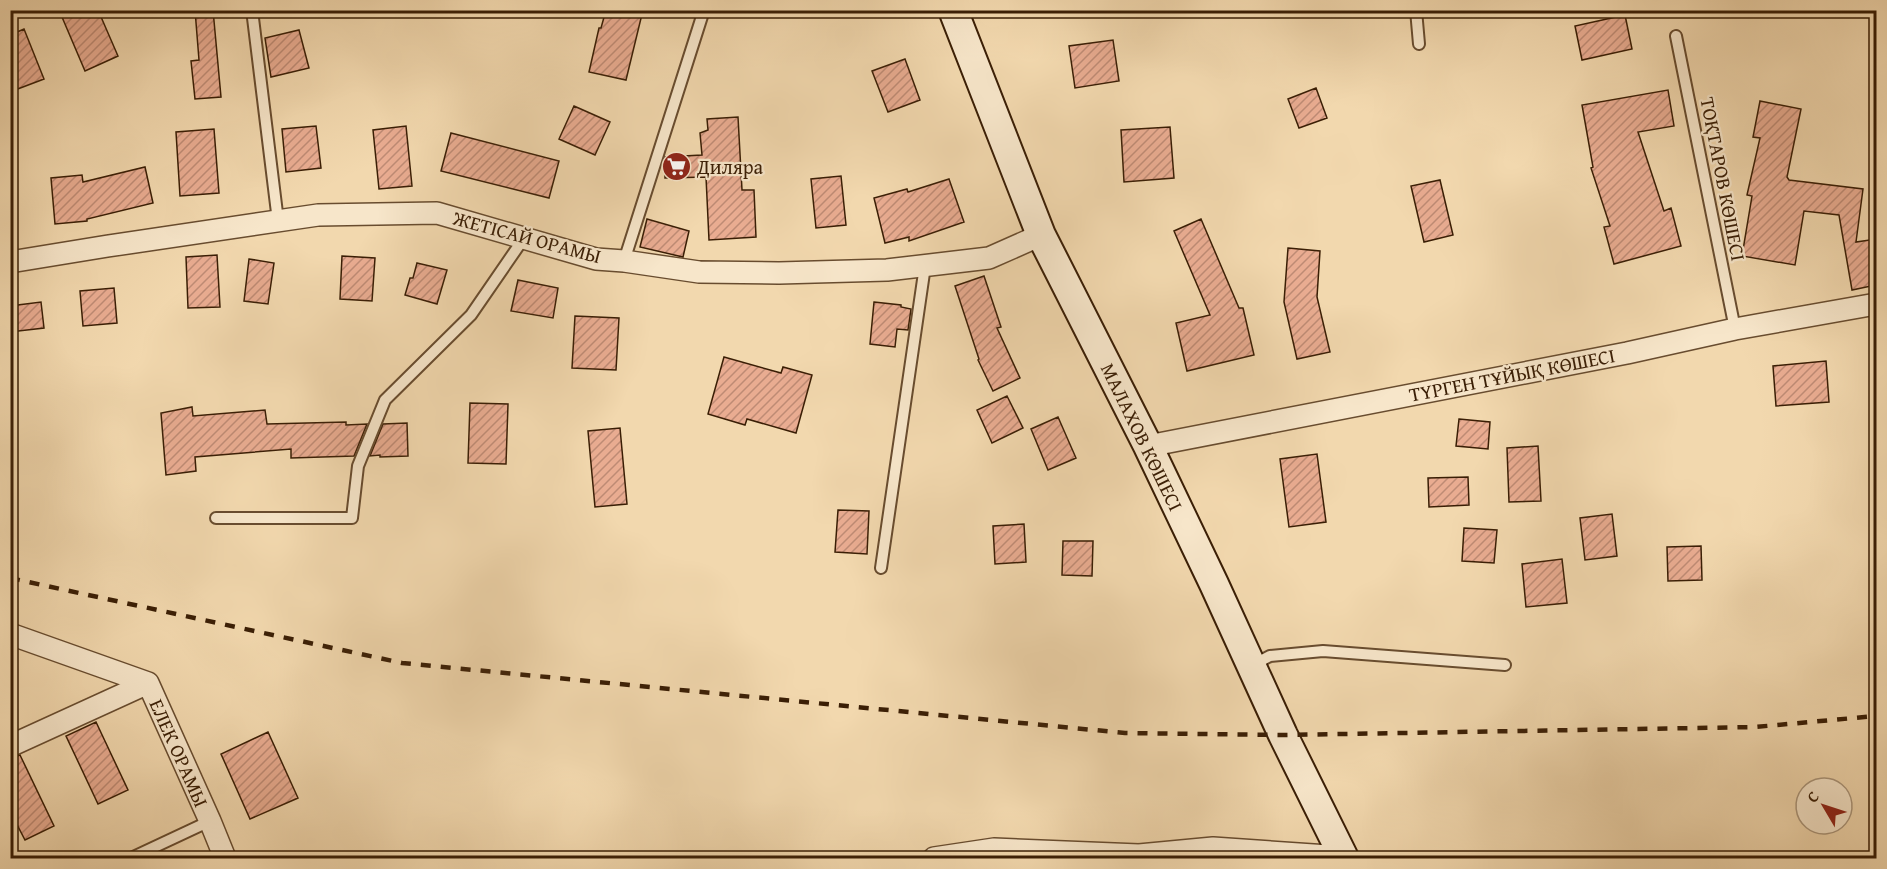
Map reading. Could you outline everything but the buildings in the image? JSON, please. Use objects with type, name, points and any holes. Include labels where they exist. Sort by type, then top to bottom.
[{"type":"main road","name":"МАЛАХОВ КӨШЕСІ","points":[[954,10],[1041,235],[1148,446],[1214,584],[1250,666],[1343,858]]},
{"type":"street","name":"ЖЕТІСАЙ ОРАМЫ","points":[[10,262],[318,215],[437,213],[596,258],[699,272],[876,271],[926,266],[989,258],[1041,235]]},
{"type":"street","name":"ТҮРГЕН ТҰЙЫҚ КӨШЕСІ","points":[[1148,446],[1876,303]]},
{"type":"street","name":"ЕЛЕК ОРАМЫ","points":[[10,634],[148,683],[225,858]]},
{"type":"street","points":[[10,746],[148,683]]},
{"type":"street","points":[[934,858],[994,849],[1139,855],[1209,853],[1343,858]]},
{"type":"lane","points":[[252,10],[278,221]]},
{"type":"lane","points":[[624,261],[704,10]]},
{"type":"lane","points":[[1416,10],[1419,44]]},
{"type":"lane","name":"ТОҚТАРОВ КӨШЕСІ","points":[[1676,36],[1736,329]]},
{"type":"lane","points":[[216,518],[352,518],[358,466],[385,400],[471,315],[524,238]]},
{"type":"lane","points":[[881,568],[926,266]]},
{"type":"lane","points":[[1250,666],[1270,656],[1323,651],[1504,665]]},
{"type":"lane","points":[[131,858],[210,821]]},
{"type":"railway","points":[[10,578],[402,663],[1125,733],[1283,735],[1755,727],[1876,716]]},
{"type":"place","name":"Диляра","points":[[676,167]]}]
